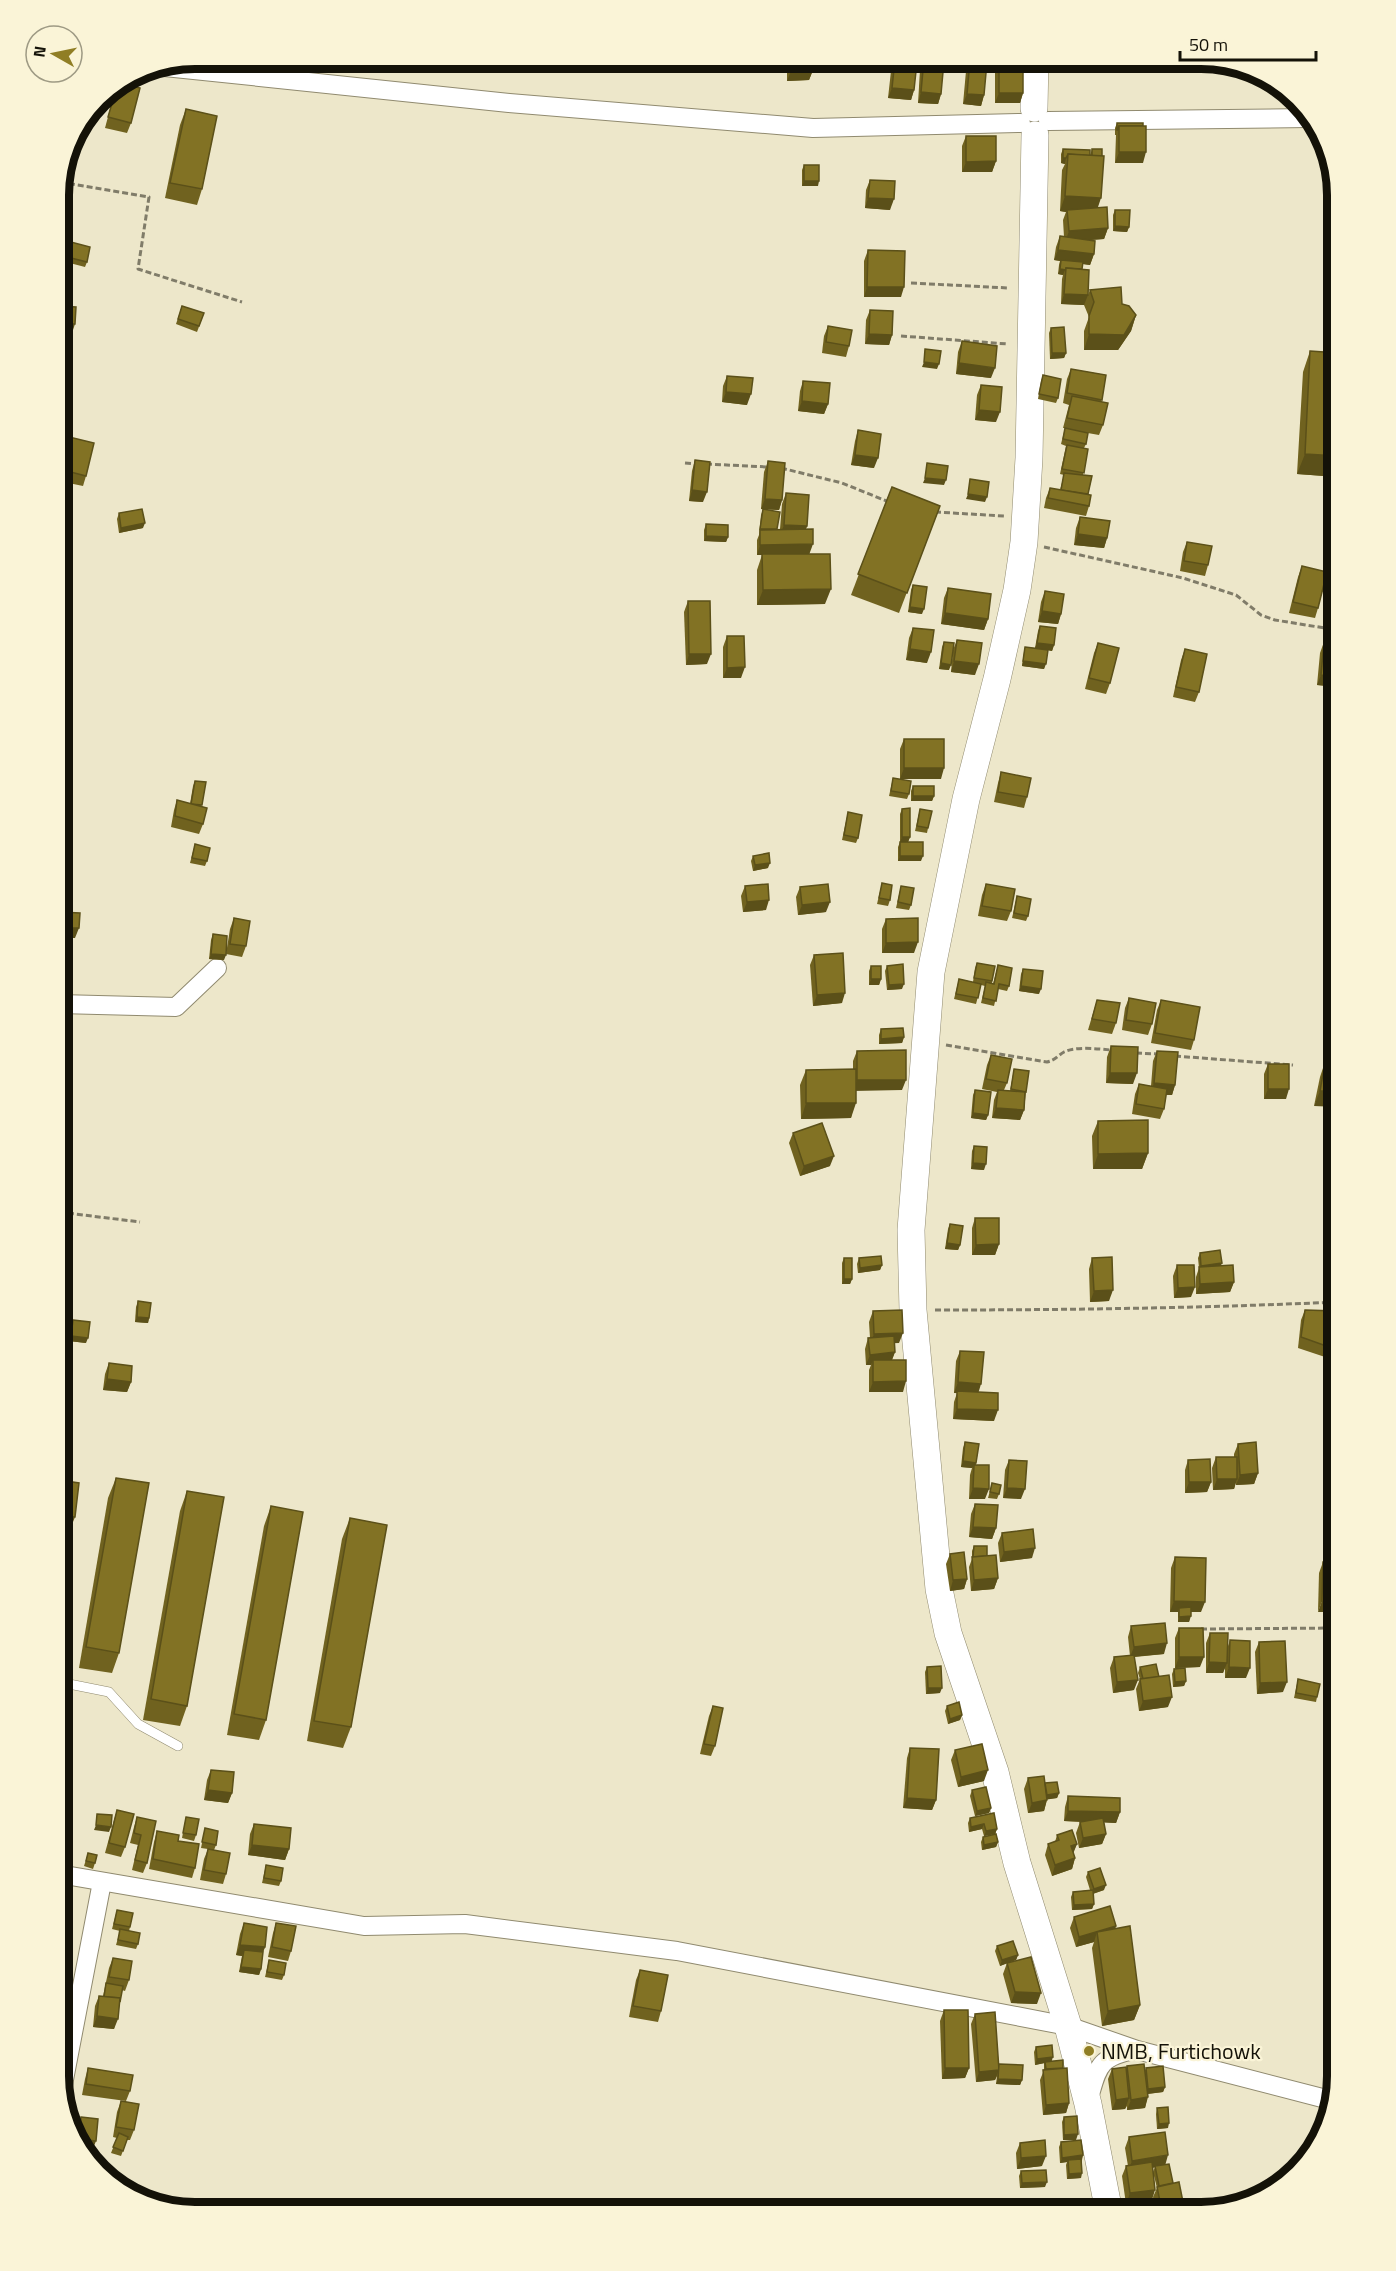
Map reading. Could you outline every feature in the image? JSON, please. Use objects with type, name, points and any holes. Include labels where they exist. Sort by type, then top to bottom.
[{"type":"street","points":[[185,69],[509,103],[813,128],[1034,121],[1301,118]]},
{"type":"street","points":[[1035,69],[1031,346],[1025,530],[1017,591],[966,799],[931,972],[911,1230],[913,1310],[926,1466],[941,1600],[948,1633],[995,1772],[1017,1863],[1068,2026],[1088,2104],[1107,2202]]},
{"type":"street","points":[[69,1004],[176,1007],[217,968]]},
{"type":"street","points":[[69,1876],[364,1926],[465,1924],[677,1951],[1068,2026],[1137,2050],[1325,2099]]},
{"type":"street","points":[[69,2054],[102,1882]]},
{"type":"street","points":[[1088,2104],[1098,2068],[1114,2054],[1137,2050]]},
{"type":"lane","points":[[69,1684],[109,1692],[138,1724],[178,1746]]},
{"type":"path","points":[[69,184],[149,197],[138,269],[242,302]]},
{"type":"path","points":[[911,283],[1032,289]]},
{"type":"path","points":[[902,336],[1031,346]]},
{"type":"path","points":[[685,463],[775,467],[842,483],[894,504]]},
{"type":"path","points":[[925,513],[955,512],[1025,530],[1236,595],[1261,615],[1275,620],[1327,628]]},
{"type":"path","points":[[926,1042],[1047,1062],[1055,1060],[1064,1052],[1120,1051]]},
{"type":"path","points":[[1130,1052],[1293,1065]]},
{"type":"path","points":[[69,1213],[140,1222]]},
{"type":"path","points":[[913,1310],[1073,1310],[1327,1303]]},
{"type":"path","points":[[1196,1629],[1327,1628]]},
{"type":"building","points":[[791,69],[813,69],[813,70],[791,71]]},
{"type":"building","points":[[894,69],[916,69],[914,90],[892,88]]},
{"type":"building","points":[[923,69],[943,69],[941,94],[921,92]]},
{"type":"building","points":[[969,69],[986,69],[984,95],[967,94]]},
{"type":"building","points":[[999,69],[1023,69],[1023,93],[999,93]]},
{"type":"building","points":[[132,86],[140,88],[131,123],[108,117],[113,99]]},
{"type":"building","points":[[186,109],[217,116],[202,189],[170,183]]},
{"type":"building","points":[[1117,123],[1143,123],[1143,126],[1119,126],[1117,130]]},
{"type":"building","points":[[1119,126],[1146,126],[1146,152],[1119,152]]},
{"type":"building","points":[[966,136],[996,136],[996,161],[966,162]]},
{"type":"building","points":[[1063,149],[1090,150],[1090,156],[1068,154],[1066,158],[1063,158]]},
{"type":"building","points":[[1092,149],[1102,149],[1102,156],[1092,156]]},
{"type":"building","points":[[1068,154],[1104,156],[1101,198],[1065,196]]},
{"type":"building","points":[[804,165],[819,165],[819,181],[804,181]]},
{"type":"building","points":[[870,180],[895,181],[894,199],[868,198]]},
{"type":"building","points":[[1107,207],[1108,228],[1069,231],[1067,210]]},
{"type":"building","points":[[1115,210],[1130,210],[1129,227],[1115,226]]},
{"type":"building","points":[[1060,236],[1095,241],[1094,254],[1058,250]]},
{"type":"building","points":[[69,242],[90,247],[87,262],[69,258]]},
{"type":"building","points":[[868,250],[905,251],[904,287],[867,287]]},
{"type":"building","points":[[1061,260],[1083,262],[1082,269],[1060,269]]},
{"type":"building","points":[[1066,268],[1089,270],[1088,295],[1064,294]]},
{"type":"building","points":[[1121,287],[1122,304],[1129,306],[1136,315],[1124,335],[1089,334],[1089,316],[1094,302],[1090,290]]},
{"type":"building","points":[[182,306],[204,313],[199,326],[178,319]]},
{"type":"building","points":[[69,307],[76,307],[75,324],[69,324]]},
{"type":"building","points":[[870,310],[893,311],[892,335],[869,334]]},
{"type":"building","points":[[828,326],[852,330],[849,346],[826,342]]},
{"type":"building","points":[[1064,327],[1066,353],[1052,353],[1051,328]]},
{"type":"building","points":[[962,341],[997,346],[995,368],[959,363]]},
{"type":"building","points":[[925,349],[941,351],[939,364],[924,362]]},
{"type":"building","points":[[1310,351],[1327,352],[1327,455],[1305,454]]},
{"type":"building","points":[[1071,369],[1106,375],[1102,400],[1067,393]]},
{"type":"building","points":[[1043,375],[1061,379],[1058,398],[1039,394]]},
{"type":"building","points":[[727,376],[753,378],[751,394],[726,392]]},
{"type":"building","points":[[803,381],[830,383],[828,404],[802,401]]},
{"type":"building","points":[[981,385],[1002,387],[1000,412],[979,410]]},
{"type":"building","points":[[1072,396],[1108,403],[1103,425],[1067,418]]},
{"type":"building","points":[[1065,428],[1088,433],[1086,444],[1063,439]]},
{"type":"building","points":[[858,430],[881,434],[878,458],[855,455]]},
{"type":"building","points":[[69,437],[94,443],[86,476],[69,472]]},
{"type":"building","points":[[1067,445],[1088,449],[1084,473],[1062,469]]},
{"type":"building","points":[[695,460],[710,462],[707,492],[692,490]]},
{"type":"building","points":[[768,461],[785,463],[782,500],[765,499]]},
{"type":"building","points":[[927,463],[948,466],[946,480],[925,478]]},
{"type":"building","points":[[1064,473],[1092,476],[1088,494],[1061,490]]},
{"type":"building","points":[[970,479],[989,482],[987,497],[968,494]]},
{"type":"building","points":[[892,487],[940,506],[907,593],[858,574]]},
{"type":"building","points":[[1050,488],[1091,495],[1089,506],[1048,498]]},
{"type":"building","points":[[786,493],[809,495],[807,526],[784,525]]},
{"type":"building","points":[[142,509],[145,523],[121,528],[119,513]]},
{"type":"building","points":[[763,509],[780,512],[777,529],[760,529]]},
{"type":"building","points":[[1080,517],[1110,521],[1107,538],[1078,534]]},
{"type":"building","points":[[706,524],[728,525],[728,537],[706,536]]},
{"type":"building","points":[[813,529],[813,544],[760,545],[760,530]]},
{"type":"building","points":[[1187,542],[1212,546],[1208,565],[1184,561]]},
{"type":"building","points":[[762,554],[830,554],[831,589],[763,590]]},
{"type":"building","points":[[1302,566],[1327,572],[1318,608],[1293,602]]},
{"type":"building","points":[[913,585],[927,587],[924,609],[910,607]]},
{"type":"building","points":[[948,588],[991,594],[988,619],[945,613]]},
{"type":"building","points":[[1045,591],[1064,594],[1061,614],[1042,611]]},
{"type":"building","points":[[688,601],[710,601],[711,654],[689,654]]},
{"type":"building","points":[[1040,626],[1056,628],[1054,645],[1037,643]]},
{"type":"building","points":[[913,628],[934,630],[931,652],[910,649]]},
{"type":"building","points":[[727,636],[744,636],[745,667],[727,668]]},
{"type":"building","points":[[957,640],[982,643],[979,664],[954,661]]},
{"type":"building","points":[[944,642],[954,643],[951,665],[941,663]]},
{"type":"building","points":[[1324,642],[1327,642],[1327,675],[1321,675]]},
{"type":"building","points":[[1098,643],[1119,648],[1110,683],[1089,678]]},
{"type":"building","points":[[1025,647],[1048,650],[1046,664],[1023,661]]},
{"type":"building","points":[[1185,649],[1207,654],[1199,692],[1176,687]]},
{"type":"building","points":[[904,739],[944,739],[944,768],[904,768]]},
{"type":"building","points":[[1001,772],[1031,778],[1027,797],[998,792]]},
{"type":"building","points":[[893,778],[911,781],[909,794],[891,791]]},
{"type":"building","points":[[195,781],[206,782],[202,805],[191,804]]},
{"type":"building","points":[[913,786],[934,786],[934,796],[913,796]]},
{"type":"building","points":[[177,800],[207,808],[203,824],[175,816]]},
{"type":"building","points":[[910,808],[910,837],[902,837],[902,809]]},
{"type":"building","points":[[920,809],[932,811],[928,828],[917,826]]},
{"type":"building","points":[[848,812],[862,815],[858,838],[844,835]]},
{"type":"building","points":[[900,842],[923,842],[923,856],[900,856]]},
{"type":"building","points":[[195,844],[210,848],[207,861],[192,858]]},
{"type":"building","points":[[769,853],[770,863],[755,865],[753,856]]},
{"type":"building","points":[[882,883],[892,885],[890,900],[879,898]]},
{"type":"building","points":[[768,884],[769,900],[747,902],[745,886]]},
{"type":"building","points":[[828,884],[830,902],[802,905],[800,887]]},
{"type":"building","points":[[986,884],[1015,889],[1011,911],[982,906]]},
{"type":"building","points":[[901,886],[914,888],[911,905],[898,902]]},
{"type":"building","points":[[1017,896],[1031,899],[1028,916],[1014,913]]},
{"type":"building","points":[[69,912],[80,913],[79,928],[69,928]]},
{"type":"building","points":[[234,918],[250,921],[246,946],[230,944]]},
{"type":"building","points":[[918,918],[918,942],[886,943],[886,919]]},
{"type":"building","points":[[213,934],[227,936],[226,955],[211,954]]},
{"type":"building","points":[[843,953],[845,993],[817,995],[814,955]]},
{"type":"building","points":[[977,963],[995,966],[992,981],[974,978]]},
{"type":"building","points":[[903,964],[904,984],[889,985],[887,966]]},
{"type":"building","points":[[998,965],[1012,968],[1009,986],[999,984],[996,1001],[983,998],[986,982],[994,984]]},
{"type":"building","points":[[871,966],[881,966],[881,979],[871,979]]},
{"type":"building","points":[[1023,969],[1043,971],[1041,989],[1021,986]]},
{"type":"building","points":[[959,979],[981,984],[978,998],[956,994]]},
{"type":"building","points":[[1129,998],[1156,1003],[1152,1024],[1126,1020]]},
{"type":"building","points":[[1097,1000],[1120,1003],[1116,1023],[1092,1019]]},
{"type":"building","points":[[1161,1000],[1200,1007],[1194,1040],[1155,1033]]},
{"type":"building","points":[[903,1028],[904,1037],[881,1039],[881,1029]]},
{"type":"building","points":[[1111,1046],[1138,1047],[1137,1073],[1110,1073]]},
{"type":"building","points":[[906,1050],[906,1080],[857,1080],[857,1051]]},
{"type":"building","points":[[1157,1051],[1178,1052],[1175,1085],[1154,1083]]},
{"type":"building","points":[[991,1055],[1012,1059],[1007,1083],[986,1079]]},
{"type":"building","points":[[1325,1062],[1327,1062],[1327,1091],[1320,1091]]},
{"type":"building","points":[[1268,1064],[1289,1064],[1289,1089],[1268,1089]]},
{"type":"building","points":[[856,1069],[856,1103],[806,1103],[806,1070]]},
{"type":"building","points":[[1014,1069],[1029,1071],[1026,1092],[1011,1089]]},
{"type":"building","points":[[1139,1084],[1167,1089],[1164,1109],[1136,1104]]},
{"type":"building","points":[[975,1090],[991,1092],[988,1115],[973,1113]]},
{"type":"building","points":[[998,1090],[1025,1092],[1024,1110],[996,1108]]},
{"type":"building","points":[[1148,1120],[1148,1153],[1098,1154],[1098,1121]]},
{"type":"building","points":[[822,1123],[834,1156],[804,1166],[793,1133]]},
{"type":"building","points":[[974,1146],[987,1147],[986,1164],[973,1163]]},
{"type":"building","points":[[975,1218],[999,1218],[999,1244],[976,1245]]},
{"type":"building","points":[[950,1224],[963,1226],[960,1245],[947,1243]]},
{"type":"building","points":[[1220,1250],[1222,1263],[1201,1266],[1200,1253]]},
{"type":"building","points":[[881,1256],[882,1265],[860,1268],[859,1258]]},
{"type":"building","points":[[1112,1257],[1113,1290],[1094,1291],[1092,1258]]},
{"type":"building","points":[[844,1258],[852,1258],[852,1279],[844,1279]]},
{"type":"building","points":[[1177,1265],[1194,1265],[1195,1287],[1178,1288]]},
{"type":"building","points":[[1233,1265],[1234,1282],[1200,1284],[1199,1267]]},
{"type":"building","points":[[138,1301],[151,1303],[149,1318],[137,1317]]},
{"type":"building","points":[[902,1310],[903,1333],[874,1334],[873,1311]]},
{"type":"building","points":[[1305,1310],[1327,1311],[1327,1346],[1301,1337]]},
{"type":"building","points":[[73,1320],[90,1322],[88,1338],[71,1336]]},
{"type":"building","points":[[894,1336],[895,1352],[870,1355],[868,1338]]},
{"type":"building","points":[[960,1351],[984,1352],[981,1384],[958,1382]]},
{"type":"building","points":[[873,1360],[906,1360],[906,1381],[873,1382]]},
{"type":"building","points":[[109,1363],[132,1366],[131,1382],[107,1379]]},
{"type":"building","points":[[957,1391],[998,1393],[998,1410],[957,1409]]},
{"type":"building","points":[[965,1442],[979,1444],[976,1463],[963,1461]]},
{"type":"building","points":[[1256,1442],[1258,1473],[1240,1475],[1238,1444]]},
{"type":"building","points":[[1216,1457],[1237,1457],[1237,1479],[1217,1479]]},
{"type":"building","points":[[1210,1459],[1211,1482],[1189,1482],[1188,1460]]},
{"type":"building","points":[[1009,1460],[1027,1461],[1025,1489],[1007,1488]]},
{"type":"building","points":[[974,1465],[989,1465],[989,1489],[973,1488]]},
{"type":"building","points":[[116,1478],[149,1483],[119,1653],[86,1647]]},
{"type":"building","points":[[69,1482],[79,1483],[75,1517],[69,1516]]},
{"type":"building","points":[[992,1483],[1001,1485],[999,1494],[990,1492]]},
{"type":"building","points":[[187,1491],[224,1497],[187,1706],[151,1699]]},
{"type":"building","points":[[975,1504],[998,1505],[996,1528],[973,1527]]},
{"type":"building","points":[[271,1506],[303,1512],[266,1720],[234,1714]]},
{"type":"building","points":[[350,1518],[387,1525],[351,1727],[314,1721]]},
{"type":"building","points":[[1033,1529],[1035,1548],[1004,1552],[1002,1533]]},
{"type":"building","points":[[974,1546],[987,1546],[987,1556],[973,1557]]},
{"type":"building","points":[[964,1552],[967,1579],[953,1580],[950,1554]]},
{"type":"building","points":[[996,1555],[998,1578],[974,1580],[972,1557]]},
{"type":"building","points":[[1175,1557],[1206,1558],[1205,1602],[1174,1601]]},
{"type":"building","points":[[1323,1562],[1327,1562],[1327,1601],[1322,1601]]},
{"type":"building","points":[[1191,1607],[1191,1616],[1179,1617],[1179,1608]]},
{"type":"building","points":[[1165,1623],[1167,1643],[1134,1647],[1131,1626]]},
{"type":"building","points":[[1179,1628],[1203,1628],[1204,1657],[1179,1657]]},
{"type":"building","points":[[1210,1633],[1228,1633],[1227,1663],[1209,1662]]},
{"type":"building","points":[[1230,1640],[1250,1641],[1250,1668],[1229,1667]]},
{"type":"building","points":[[1285,1641],[1287,1682],[1260,1683],[1259,1642]]},
{"type":"building","points":[[1134,1655],[1138,1680],[1117,1682],[1114,1657]]},
{"type":"building","points":[[1156,1664],[1159,1677],[1143,1679],[1140,1667]]},
{"type":"building","points":[[941,1666],[942,1688],[928,1688],[927,1667]]},
{"type":"building","points":[[1185,1668],[1186,1681],[1175,1682],[1174,1669]]},
{"type":"building","points":[[1169,1675],[1172,1697],[1143,1701],[1140,1679]]},
{"type":"building","points":[[1298,1679],[1320,1684],[1317,1697],[1296,1693]]},
{"type":"building","points":[[959,1702],[962,1715],[950,1719],[947,1706]]},
{"type":"building","points":[[713,1706],[723,1708],[715,1746],[704,1744]]},
{"type":"building","points":[[982,1744],[988,1770],[961,1777],[955,1750]]},
{"type":"building","points":[[910,1748],[939,1749],[936,1800],[907,1798]]},
{"type":"building","points":[[211,1770],[234,1772],[232,1793],[208,1790]]},
{"type":"building","points":[[1044,1776],[1047,1800],[1032,1803],[1028,1778]]},
{"type":"building","points":[[1057,1782],[1059,1793],[1047,1795],[1045,1783]]},
{"type":"building","points":[[986,1787],[991,1808],[977,1811],[972,1790]]},
{"type":"building","points":[[1068,1796],[1120,1798],[1120,1812],[1068,1811]]},
{"type":"building","points":[[117,1810],[134,1814],[125,1847],[109,1843]]},
{"type":"building","points":[[994,1813],[997,1829],[986,1831],[984,1824],[971,1827],[970,1818]]},
{"type":"building","points":[[97,1814],[112,1815],[111,1827],[96,1825]]},
{"type":"building","points":[[137,1817],[156,1821],[147,1863],[135,1860],[141,1835],[134,1833]]},
{"type":"building","points":[[186,1817],[199,1819],[196,1835],[183,1833]]},
{"type":"building","points":[[1103,1818],[1106,1834],[1083,1838],[1080,1822]]},
{"type":"building","points":[[254,1824],[291,1828],[289,1849],[252,1845]]},
{"type":"building","points":[[205,1828],[218,1831],[216,1845],[202,1842]]},
{"type":"building","points":[[1072,1830],[1077,1844],[1071,1846],[1075,1858],[1055,1865],[1048,1844],[1059,1840],[1057,1835]]},
{"type":"building","points":[[157,1831],[179,1835],[178,1841],[199,1844],[195,1868],[153,1859]]},
{"type":"building","points":[[996,1834],[998,1842],[984,1845],[983,1837]]},
{"type":"building","points":[[208,1849],[230,1853],[226,1874],[204,1870]]},
{"type":"building","points":[[88,1853],[97,1855],[95,1863],[86,1861]]},
{"type":"building","points":[[266,1865],[283,1868],[281,1881],[264,1878]]},
{"type":"building","points":[[1100,1868],[1106,1885],[1094,1889],[1088,1872]]},
{"type":"building","points":[[1093,1890],[1094,1904],[1074,1905],[1073,1892]]},
{"type":"building","points":[[1110,1906],[1116,1926],[1079,1937],[1074,1917]]},
{"type":"building","points":[[117,1910],[133,1913],[130,1927],[114,1924]]},
{"type":"building","points":[[244,1923],[267,1927],[265,1947],[240,1945]]},
{"type":"building","points":[[276,1923],[296,1926],[291,1951],[272,1947]]},
{"type":"building","points":[[1130,1926],[1140,2005],[1108,2011],[1097,1932]]},
{"type":"building","points":[[120,1929],[140,1933],[138,1944],[118,1940]]},
{"type":"building","points":[[1013,1941],[1018,1955],[1002,1960],[997,1946]]},
{"type":"building","points":[[244,1950],[263,1952],[261,1969],[241,1967]]},
{"type":"building","points":[[1031,1957],[1041,1993],[1015,1992],[1007,1963]]},
{"type":"building","points":[[113,1958],[132,1961],[129,1980],[109,1977]]},
{"type":"building","points":[[269,1960],[286,1963],[284,1975],[267,1972]]},
{"type":"building","points":[[640,1970],[668,1975],[661,2011],[633,2006]]},
{"type":"building","points":[[106,1983],[123,1986],[120,2002],[120,1998],[104,1997]]},
{"type":"building","points":[[99,1996],[120,1998],[118,2019],[97,2016]]},
{"type":"building","points":[[944,2010],[968,2010],[969,2068],[945,2068]]},
{"type":"building","points":[[995,2012],[999,2070],[979,2072],[975,2014]]},
{"type":"building","points":[[1052,2045],[1053,2057],[1037,2059],[1036,2047]]},
{"type":"building","points":[[1063,2060],[1063,2068],[1046,2069],[1045,2062]]},
{"type":"building","points":[[999,2064],[1023,2065],[1022,2080],[998,2079]]},
{"type":"building","points":[[1144,2064],[1148,2097],[1131,2100],[1127,2066]]},
{"type":"building","points":[[1163,2066],[1165,2087],[1148,2089],[1146,2068]]},
{"type":"building","points":[[1126,2067],[1129,2098],[1116,2100],[1112,2069]]},
{"type":"building","points":[[88,2068],[133,2075],[130,2091],[86,2084]]},
{"type":"building","points":[[1067,2068],[1069,2103],[1046,2105],[1043,2070]]},
{"type":"building","points":[[121,2101],[139,2104],[134,2130],[116,2127]]},
{"type":"building","points":[[1168,2107],[1169,2123],[1159,2124],[1157,2108]]},
{"type":"building","points":[[1077,2116],[1078,2134],[1064,2135],[1064,2117]]},
{"type":"building","points":[[81,2117],[98,2119],[96,2141],[87,2140],[80,2127]]},
{"type":"building","points":[[1165,2132],[1168,2155],[1132,2161],[1129,2137]]},
{"type":"building","points":[[119,2133],[128,2137],[123,2151],[113,2147]]},
{"type":"building","points":[[1045,2140],[1046,2156],[1021,2158],[1020,2143]]},
{"type":"building","points":[[1081,2140],[1083,2155],[1062,2158],[1061,2142]]},
{"type":"building","points":[[1081,2159],[1082,2173],[1069,2174],[1068,2160]]},
{"type":"building","points":[[1152,2162],[1155,2190],[1130,2193],[1126,2166]]},
{"type":"building","points":[[1169,2164],[1173,2183],[1159,2186],[1155,2166]]},
{"type":"building","points":[[1046,2170],[1047,2182],[1022,2183],[1021,2171]]},
{"type":"building","points":[[1179,2182],[1183,2202],[1160,2202],[1157,2187]]},
{"type":"place","name":"NMB, Furtichowk","points":[[1089,2051]]}]
